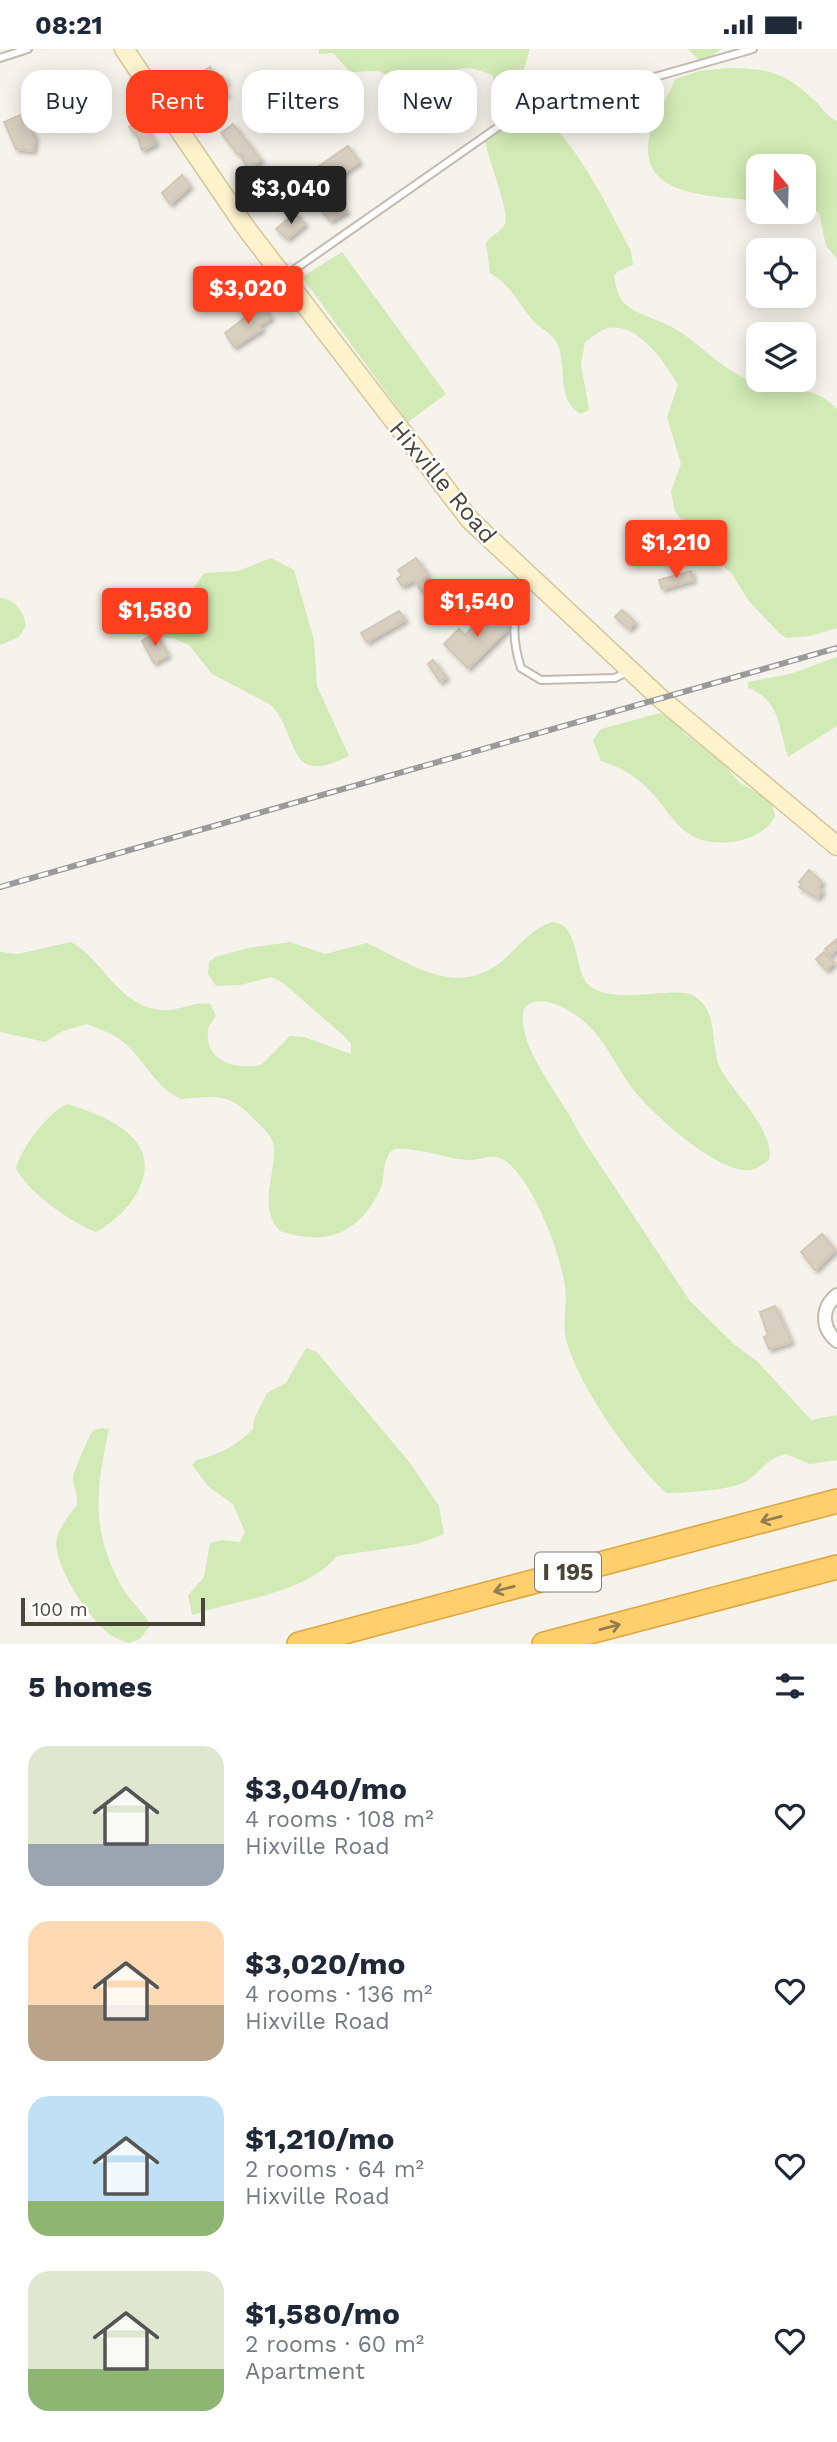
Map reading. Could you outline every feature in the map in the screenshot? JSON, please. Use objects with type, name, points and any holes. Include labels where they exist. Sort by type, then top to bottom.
[{"type":"highway","name":"I 195","points":[[299,1644],[837,1501]]},
{"type":"highway","name":"I 195","points":[[544,1644],[837,1567]]},
{"type":"street","name":"Hixville Road","points":[[124,49],[212,181],[456,504],[530,579],[630,670],[837,846]]},
{"type":"street","points":[[837,1295],[827,1307],[825,1321],[830,1334],[837,1341]]},
{"type":"lane","points":[[0,58],[28,49]]},
{"type":"lane","points":[[283,277],[511,118],[753,49]]},
{"type":"lane","points":[[530,579],[515,608],[514,646],[521,668],[541,680],[615,678],[630,670]]},
{"type":"green space","points":[[319,49],[530,49],[524,70],[491,70],[491,75],[468,68],[348,70],[333,53],[319,54]]},
{"type":"green space","points":[[688,49],[722,49],[701,62]]},
{"type":"green space","points":[[728,68],[774,73],[793,82],[837,121],[837,259],[826,246],[819,213],[816,211],[816,154],[746,154],[746,200],[678,188],[663,181],[653,169],[648,154],[650,133],[664,133],[664,103],[675,79],[699,71]]},
{"type":"green space","points":[[487,133],[560,133],[568,143],[602,196],[631,251],[633,265],[618,271],[614,276],[618,293],[627,306],[685,335],[728,369],[746,379],[746,392],[808,392],[818,395],[837,409],[837,628],[810,636],[787,638],[780,634],[748,600],[732,574],[697,541],[675,511],[671,491],[681,464],[667,417],[678,385],[666,366],[641,338],[620,328],[609,328],[585,342],[581,364],[589,410],[580,414],[572,407],[565,391],[557,343],[533,321],[508,287],[490,273],[486,243],[503,227],[506,217],[484,137]]},
{"type":"green space","points":[[342,252],[446,394],[408,422],[302,277]]},
{"type":"green space","points":[[271,558],[294,570],[314,640],[317,686],[349,756],[329,764],[314,766],[304,763],[297,755],[271,705],[212,674],[189,645],[172,638],[142,635],[149,627],[181,615],[190,593],[204,573],[238,571]]},
{"type":"green space","points":[[0,598],[18,607],[26,626],[19,637],[0,645]]},
{"type":"green space","points":[[837,657],[837,726],[788,757],[777,716],[766,699],[748,688],[748,682],[790,674]]},
{"type":"green space","points":[[660,713],[674,720],[685,734],[722,762],[740,783],[763,796],[772,805],[775,816],[769,825],[761,832],[739,841],[704,841],[681,827],[640,781],[601,761],[593,740],[601,729]]},
{"type":"green space","points":[[551,922],[568,931],[582,973],[594,989],[620,995],[686,993],[694,996],[708,1012],[716,1054],[723,1073],[761,1126],[770,1150],[769,1160],[750,1170],[737,1169],[722,1163],[672,1129],[636,1093],[600,1039],[573,1013],[555,1004],[538,1001],[524,1009],[523,1023],[526,1039],[542,1072],[580,1135],[690,1301],[735,1345],[757,1361],[811,1420],[837,1415],[837,1460],[810,1464],[786,1454],[769,1461],[747,1481],[731,1487],[666,1493],[623,1443],[583,1381],[565,1336],[565,1286],[552,1238],[527,1186],[517,1172],[502,1159],[492,1157],[467,1160],[394,1149],[387,1157],[382,1185],[372,1205],[352,1226],[327,1236],[297,1236],[280,1231],[270,1212],[269,1190],[274,1157],[272,1139],[238,1104],[213,1097],[181,1099],[163,1087],[122,1041],[87,1024],[63,1031],[45,1042],[0,1032],[0,952],[18,954],[71,942],[93,959],[122,991],[146,1007],[167,1010],[210,1004],[216,1015],[209,1028],[208,1041],[211,1050],[233,1065],[261,1065],[290,1036],[304,1037],[351,1054],[351,1044],[344,1036],[283,983],[271,977],[241,985],[216,986],[208,974],[209,962],[215,957],[248,948],[290,942],[325,954],[367,943],[433,974],[467,977],[484,972],[501,962],[530,934]]},
{"type":"green space","points":[[68,1104],[102,1117],[125,1130],[141,1149],[145,1163],[143,1177],[130,1203],[108,1225],[96,1232],[51,1206],[29,1187],[16,1168],[37,1131],[53,1114]]},
{"type":"green space","points":[[306,1348],[317,1352],[410,1463],[439,1506],[444,1534],[417,1544],[337,1556],[324,1569],[290,1587],[192,1615],[188,1595],[204,1577],[210,1543],[222,1540],[240,1542],[245,1532],[233,1504],[209,1487],[192,1465],[196,1460],[227,1449],[253,1429],[254,1419],[267,1393],[286,1383]]},
{"type":"green space","points":[[109,1429],[99,1491],[100,1528],[122,1587],[150,1626],[140,1639],[129,1643],[105,1630],[85,1607],[66,1576],[57,1548],[57,1537],[61,1528],[77,1505],[73,1477],[76,1469],[93,1430]]},
{"type":"building","points":[[21,115],[21,133],[32,133],[35,138],[33,151],[16,149],[4,122]]},
{"type":"building","points":[[233,124],[261,160],[249,169],[241,153],[238,155],[221,133],[228,133],[228,128]]},
{"type":"building","points":[[136,133],[150,133],[156,143],[142,150]]},
{"type":"building","points":[[348,146],[359,162],[313,194],[302,178]]},
{"type":"building","points":[[293,173],[300,183],[281,196],[274,185]]},
{"type":"building","points":[[182,175],[190,186],[170,204],[162,193]]},
{"type":"building","points":[[334,199],[347,211],[330,221],[321,210]]},
{"type":"building","points":[[295,213],[305,224],[287,239],[276,229]]},
{"type":"building","points":[[262,305],[271,318],[259,326],[262,329],[234,347],[225,333]]},
{"type":"building","points":[[416,558],[428,575],[423,579],[429,588],[422,592],[414,580],[402,586],[397,579],[402,575],[398,570]]},
{"type":"building","points":[[691,571],[693,580],[662,589],[659,580]]},
{"type":"building","points":[[490,609],[509,628],[468,668],[444,644],[459,629],[465,635]]},
{"type":"building","points":[[622,610],[635,622],[629,629],[615,617]]},
{"type":"building","points":[[399,611],[405,620],[367,642],[361,633]]},
{"type":"building","points":[[155,633],[168,655],[154,663],[142,641]]},
{"type":"building","points":[[433,660],[446,677],[440,682],[428,664]]},
{"type":"building","points":[[809,870],[822,882],[818,887],[822,891],[817,898],[799,887],[802,884],[799,882]]},
{"type":"building","points":[[837,939],[837,949],[830,955],[825,949]]},
{"type":"building","points":[[824,952],[834,963],[826,970],[816,959]]},
{"type":"building","points":[[822,1234],[835,1250],[815,1270],[801,1252]]},
{"type":"building","points":[[775,1306],[791,1342],[769,1349],[764,1337],[768,1335],[760,1312]]},
{"type":"railway","points":[[0,887],[837,648]]}]
